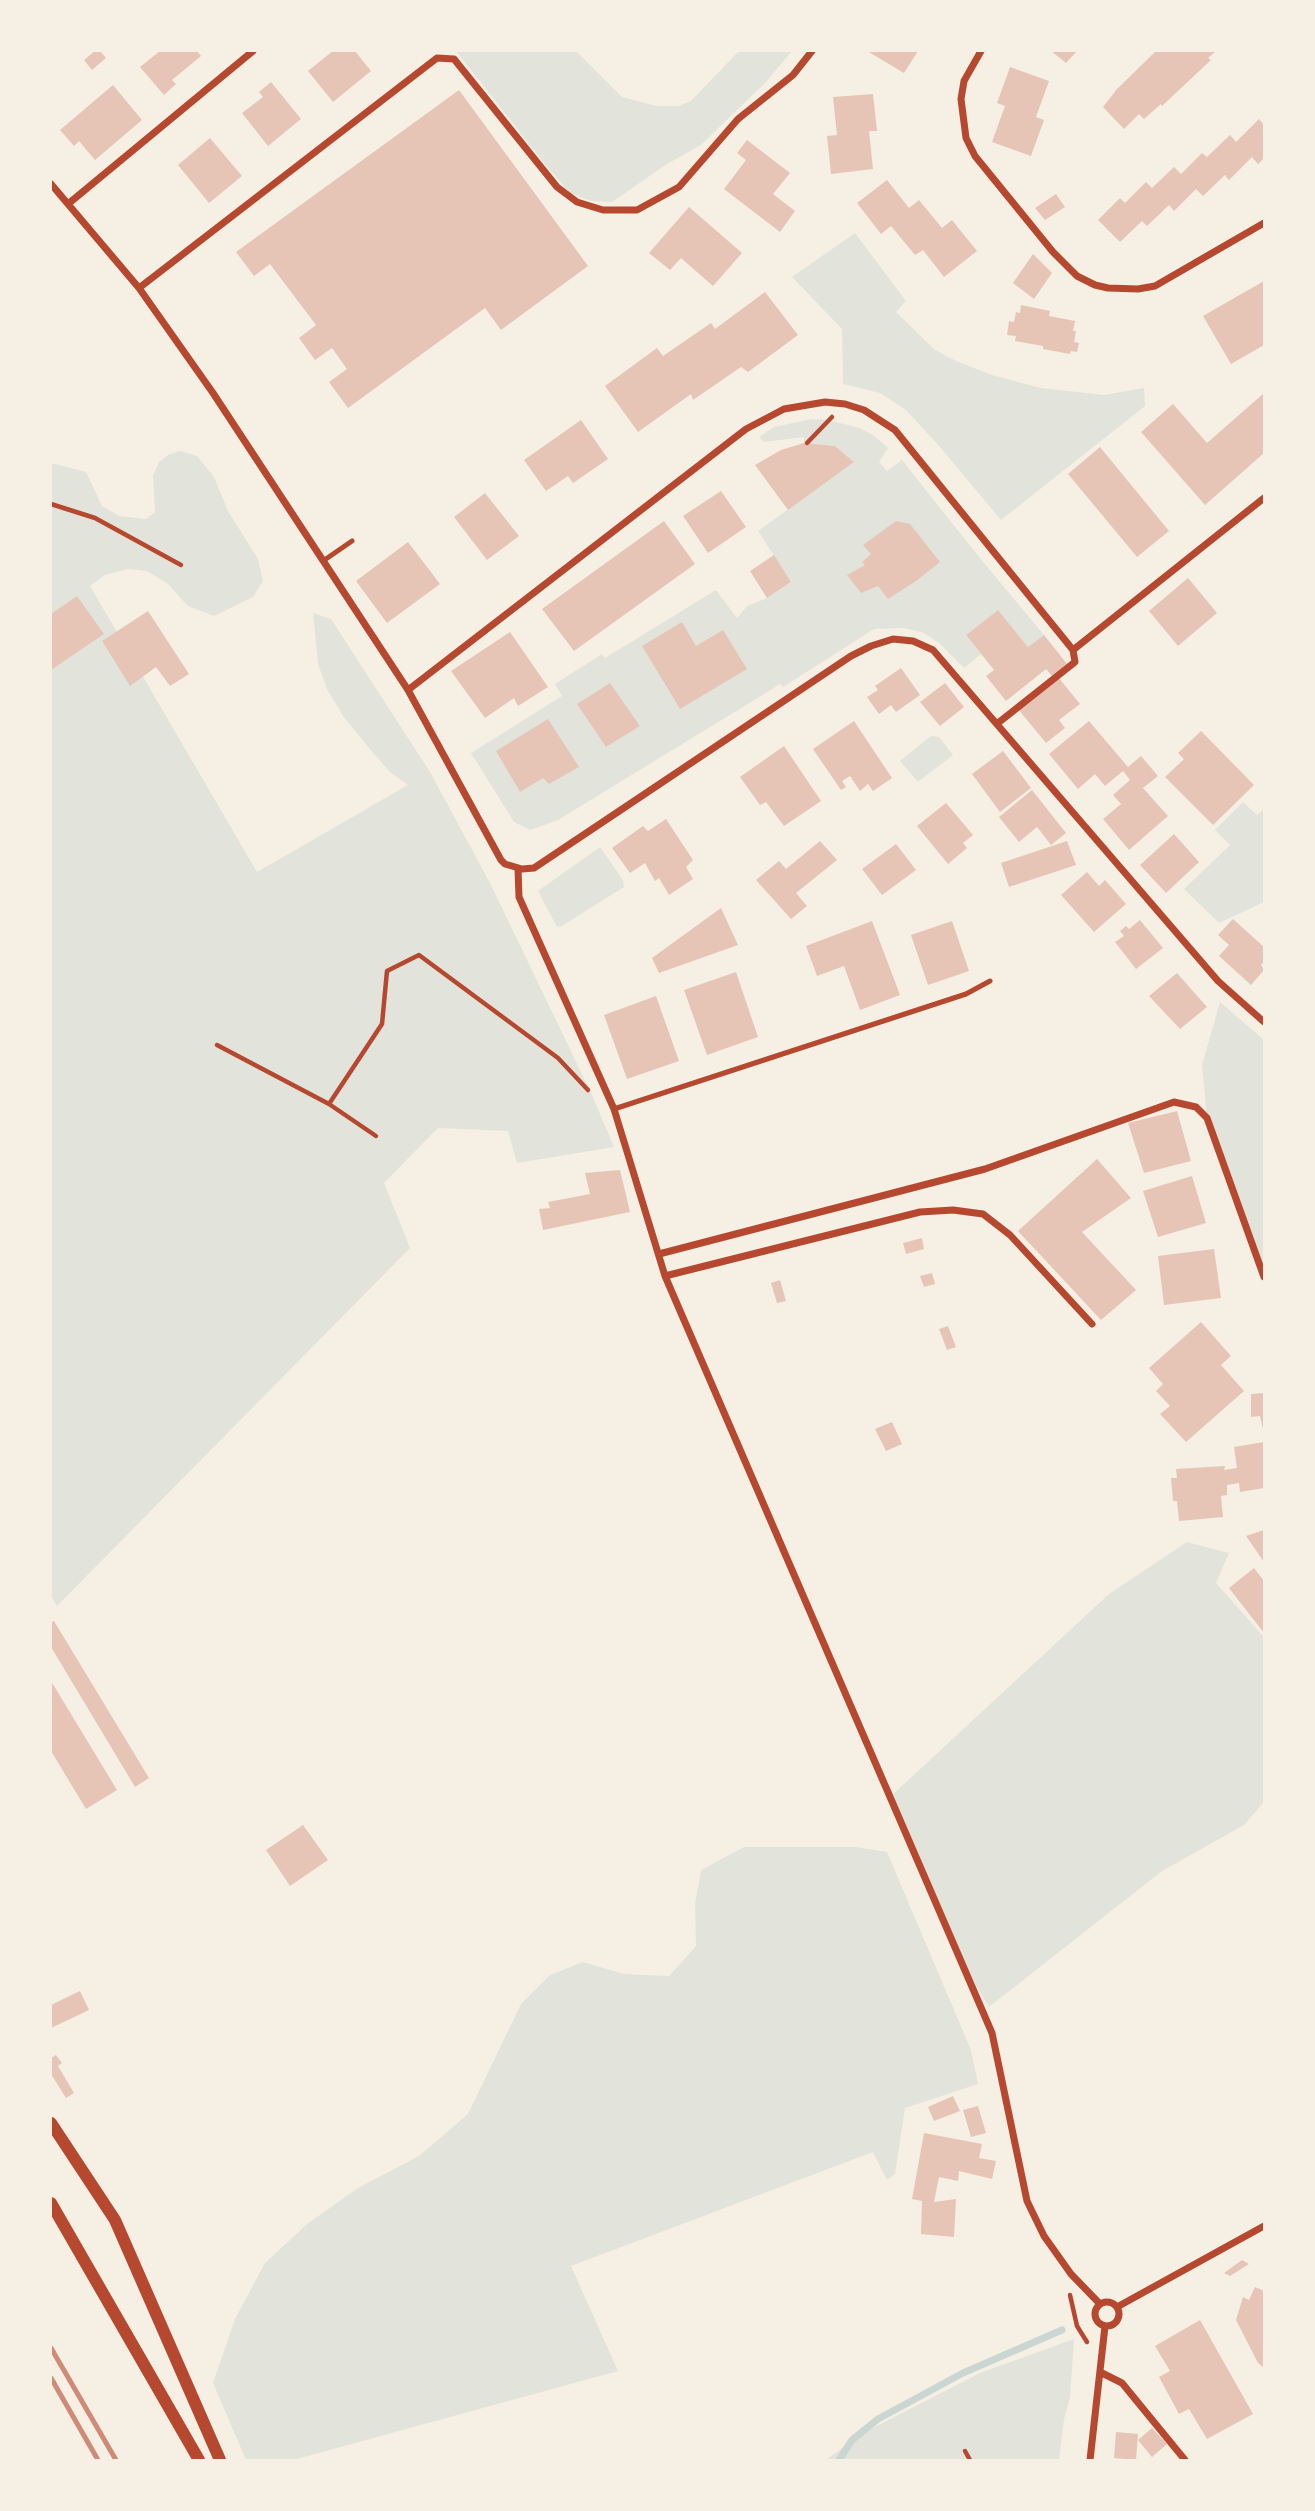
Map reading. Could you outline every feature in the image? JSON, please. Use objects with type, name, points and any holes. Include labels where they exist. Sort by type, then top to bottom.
[{"type":"street","points":[[68,204],[253,51]]},
{"type":"street","points":[[139,288],[437,58],[454,59],[557,187],[577,202],[603,210],[637,210],[679,187],[738,119],[793,75],[812,51]]},
{"type":"street","points":[[981,51],[964,80],[961,99],[966,138],[975,156],[1053,252],[1077,276],[1108,288],[1139,289],[1155,286],[1264,223]]},
{"type":"street","points":[[51,184],[139,288],[214,393],[408,690],[501,860],[518,869],[534,868],[851,656],[893,639],[913,641],[933,649],[1218,981],[1264,1022]]},
{"type":"street","points":[[408,690],[746,429],[770,415],[798,405],[825,402],[845,404],[875,415],[895,430],[1073,650],[1076,662],[998,723]]},
{"type":"street","points":[[1073,650],[1264,498]]},
{"type":"street","points":[[518,869],[519,897],[614,1109],[665,1276],[992,2033],[1026,2199],[1044,2236],[1071,2274],[1100,2304]]},
{"type":"street","points":[[659,1254],[985,1169],[1174,1102],[1196,1107],[1207,1118],[1264,1277]]},
{"type":"street","points":[[665,1276],[920,1212],[953,1210],[983,1214],[1010,1235],[1092,1324]]},
{"type":"street","points":[[51,2123],[115,2220],[220,2460]]},
{"type":"street","points":[[51,2203],[199,2460]]},
{"type":"street","points":[[1117,2306],[1264,2226]]},
{"type":"street","points":[[1111,2302],[1117,2306],[1120,2313],[1118,2320],[1112,2325],[1105,2326],[1096,2319],[1100,2304],[1111,2302]]},
{"type":"street","points":[[1090,2460],[1105,2326]]},
{"type":"street","points":[[1100,2372],[1122,2383],[1185,2460]]},
{"type":"lane","points":[[323,561],[352,541]]},
{"type":"lane","points":[[614,1109],[966,994],[990,981]]},
{"type":"path","points":[[807,443],[845,404]]},
{"type":"path","points":[[51,504],[95,518],[181,565]]},
{"type":"path","points":[[329,1104],[383,1024],[387,971],[419,955],[558,1058],[590,1091],[604,1086]]},
{"type":"path","points":[[217,1045],[329,1104],[376,1136]]},
{"type":"path","points":[[1069,2293],[1077,2326],[1087,2340],[1087,2351]]},
{"type":"path","points":[[965,2451],[970,2460]]},
{"type":"shaded area","points":[[456,51],[576,51],[622,97],[657,106],[678,106],[691,101],[739,51],[792,51],[766,82],[701,145],[667,164],[612,202],[591,201],[570,193]]},
{"type":"shaded area","points":[[855,233],[906,301],[896,312],[935,350],[992,375],[1041,388],[1104,395],[1144,388],[1145,406],[1001,520],[906,410],[880,393],[843,384],[842,329],[792,277]]},
{"type":"shaded area","points":[[812,419],[828,420],[820,432],[832,421],[860,428],[873,435],[888,448],[879,462],[887,471],[902,460],[1044,635],[1028,647],[998,610],[966,635],[981,654],[964,668],[939,643],[924,633],[904,628],[874,629],[783,687],[780,684],[558,820],[530,830],[514,822],[471,753],[562,696],[555,684],[602,654],[605,658],[716,590],[737,618],[747,606],[767,598],[791,582],[758,531],[854,462],[835,446],[804,443],[804,437],[764,442],[759,437],[774,427]]},
{"type":"shaded area","points":[[180,451],[197,456],[214,477],[228,511],[258,559],[263,581],[253,597],[214,616],[188,606],[168,584],[147,571],[128,569],[105,575],[90,586],[257,872],[408,785],[390,772],[374,754],[343,716],[327,689],[318,664],[313,613],[331,619],[430,772],[490,883],[592,1095],[614,1147],[517,1163],[508,1131],[438,1128],[384,1183],[410,1248],[57,1606],[51,1596],[51,463],[86,472],[102,506],[119,516],[146,519],[155,512],[153,476],[159,462]]},
{"type":"shaded area","points":[[931,736],[939,737],[953,755],[918,782],[900,761]]},
{"type":"shaded area","points":[[1243,802],[1257,815],[1264,809],[1264,902],[1219,923],[1184,889],[1230,845],[1215,830]]},
{"type":"shaded area","points":[[600,847],[623,880],[624,887],[557,927],[538,891]]},
{"type":"shaded area","points":[[1220,1002],[1264,1040],[1264,1277],[1207,1118],[1202,1065]]},
{"type":"shaded area","points":[[1187,1542],[1229,1553],[1216,1583],[1264,1637],[1264,1802],[1244,1825],[1162,1871],[989,2007],[957,1953],[890,1797],[1109,1594]]},
{"type":"shaded area","points":[[744,1847],[856,1847],[887,1852],[971,2050],[978,2084],[905,2108],[895,2174],[887,2180],[873,2152],[571,2266],[618,2371],[293,2460],[246,2460],[213,2383],[235,2319],[265,2263],[307,2224],[358,2188],[419,2156],[468,2114],[521,2004],[550,1975],[583,1962],[624,1974],[669,1976],[696,1946],[695,1904],[701,1870]]},
{"type":"shaded area","points":[[1074,2339],[1070,2398],[1064,2419],[1059,2460],[826,2460],[861,2434],[980,2373]]},
{"type":"building","points":[[95,51],[100,51],[106,58],[92,70],[84,60]]},
{"type":"building","points":[[160,51],[197,51],[201,56],[172,80],[176,84],[164,95],[140,67]]},
{"type":"building","points":[[333,51],[355,51],[371,71],[333,102],[308,71]]},
{"type":"building","points":[[867,51],[918,51],[904,73]]},
{"type":"building","points":[[1051,51],[1077,51],[1066,63]]},
{"type":"building","points":[[1156,51],[1216,51],[1208,58],[1211,60],[1162,106],[1161,104],[1144,119],[1139,114],[1124,129],[1103,107],[1117,89]]},
{"type":"building","points":[[1010,67],[1049,81],[1036,117],[1044,120],[1031,156],[992,142],[1005,106],[997,103]]},
{"type":"building","points":[[271,82],[301,119],[268,146],[242,113],[263,97],[259,92]]},
{"type":"building","points":[[113,85],[142,120],[95,160],[79,141],[74,146],[60,130]]},
{"type":"building","points":[[459,90],[588,266],[501,330],[485,308],[348,408],[329,382],[347,369],[332,348],[315,360],[299,338],[316,325],[270,264],[254,276],[236,252]]},
{"type":"building","points":[[873,94],[877,131],[869,131],[873,169],[831,174],[827,136],[837,135],[833,97]]},
{"type":"building","points":[[1259,119],[1264,125],[1264,158],[1258,164],[1252,157],[1229,180],[1225,175],[1203,196],[1196,189],[1174,211],[1169,205],[1147,226],[1142,221],[1120,242],[1098,220],[1120,198],[1125,203],[1146,182],[1152,188],[1174,167],[1181,174],[1202,153],[1207,157],[1230,135],[1236,142]]},
{"type":"building","points":[[210,138],[242,176],[209,203],[178,165]]},
{"type":"building","points":[[747,140],[790,173],[773,194],[795,211],[780,232],[724,189],[746,160],[737,153]]},
{"type":"building","points":[[887,180],[909,208],[919,200],[942,228],[952,220],[977,251],[944,277],[923,250],[915,255],[891,226],[881,234],[857,203]]},
{"type":"building","points":[[1056,194],[1065,207],[1045,220],[1035,208]]},
{"type":"building","points":[[689,207],[742,253],[713,286],[681,258],[670,270],[649,253]]},
{"type":"building","points":[[1033,254],[1052,273],[1034,299],[1013,283]]},
{"type":"building","points":[[1264,281],[1264,345],[1231,364],[1203,316]]},
{"type":"building","points":[[765,292],[798,335],[748,372],[741,367],[693,400],[691,394],[638,432],[605,386],[657,348],[663,356],[711,323],[715,329]]},
{"type":"building","points":[[1021,305],[1050,311],[1049,316],[1075,321],[1073,331],[1076,331],[1074,342],[1079,343],[1077,352],[1071,351],[1070,354],[1043,349],[1043,346],[1015,341],[1016,336],[1007,335],[1009,321],[1014,322],[1016,312],[1020,313]]},
{"type":"building","points":[[1264,393],[1264,453],[1205,505],[1141,432],[1173,404],[1207,443]]},
{"type":"building","points":[[581,420],[608,459],[573,483],[568,476],[546,491],[524,460]]},
{"type":"building","points":[[804,443],[835,446],[854,462],[788,510],[755,465],[781,450]]},
{"type":"building","points":[[1100,447],[1169,531],[1137,557],[1068,474]]},
{"type":"building","points":[[721,491],[746,527],[708,553],[683,516]]},
{"type":"building","points":[[485,493],[519,536],[487,560],[454,517]]},
{"type":"building","points":[[664,521],[695,564],[574,651],[542,609]]},
{"type":"building","points":[[896,521],[910,524],[940,562],[888,599],[878,586],[861,593],[847,575],[865,565],[862,562],[871,554],[863,545]]},
{"type":"building","points":[[408,542],[440,584],[387,623],[356,581]]},
{"type":"building","points":[[774,555],[791,582],[767,598],[750,571]]},
{"type":"building","points":[[1188,578],[1217,613],[1178,646],[1149,611]]},
{"type":"building","points":[[77,596],[104,634],[51,670],[51,614]]},
{"type":"building","points":[[998,610],[1028,647],[1044,635],[1067,664],[1052,676],[1046,669],[1006,701],[986,676],[994,670],[966,635]]},
{"type":"building","points":[[148,611],[189,674],[170,686],[156,667],[130,686],[102,641]]},
{"type":"building","points":[[682,622],[696,646],[723,630],[747,669],[680,709],[642,646]]},
{"type":"building","points":[[510,632],[548,687],[518,706],[514,698],[485,718],[451,671]]},
{"type":"building","points":[[901,668],[920,695],[896,712],[891,705],[879,714],[867,697],[878,690],[875,686]]},
{"type":"building","points":[[1058,677],[1080,704],[1059,720],[1065,728],[1046,743],[1018,709]]},
{"type":"building","points":[[610,683],[640,726],[606,747],[577,704]]},
{"type":"building","points":[[945,683],[964,707],[940,726],[920,702]]},
{"type":"building","points":[[548,719],[579,767],[549,784],[543,778],[520,792],[496,751]]},
{"type":"building","points":[[854,721],[892,778],[873,791],[868,784],[860,791],[850,776],[842,781],[846,787],[841,790],[813,749]]},
{"type":"building","points":[[1089,721],[1128,767],[1141,756],[1158,776],[1143,788],[1168,816],[1129,850],[1103,819],[1121,804],[1113,795],[1130,780],[1123,771],[1105,786],[1095,774],[1078,789],[1049,754]]},
{"type":"building","points":[[1201,731],[1254,785],[1213,825],[1165,777],[1184,759],[1178,753]]},
{"type":"building","points":[[784,746],[821,801],[784,826],[766,802],[760,805],[740,777]]},
{"type":"building","points":[[1003,751],[1031,788],[1000,812],[972,774]]},
{"type":"building","points":[[1032,790],[1066,833],[1051,845],[1037,827],[1019,842],[999,817]]},
{"type":"building","points":[[946,803],[973,835],[963,843],[967,848],[948,864],[917,826]]},
{"type":"building","points":[[666,819],[693,860],[686,867],[693,879],[669,895],[659,878],[655,881],[645,863],[630,873],[612,848],[643,826],[648,831]]},
{"type":"building","points":[[1174,834],[1199,862],[1166,893],[1140,865]]},
{"type":"building","points":[[820,841],[837,860],[796,893],[807,906],[791,919],[756,880],[779,861],[786,869]]},
{"type":"building","points":[[1067,841],[1076,865],[1009,887],[1001,863]]},
{"type":"building","points":[[896,844],[916,870],[882,895],[862,869]]},
{"type":"building","points":[[1087,872],[1099,886],[1105,880],[1126,904],[1094,932],[1061,895]]},
{"type":"building","points":[[721,908],[738,945],[659,973],[652,958]]},
{"type":"building","points":[[1233,919],[1264,947],[1264,962],[1261,965],[1264,970],[1251,985],[1219,956],[1229,945],[1218,935]]},
{"type":"building","points":[[1140,920],[1163,948],[1136,969],[1115,942],[1124,936],[1120,931],[1126,926],[1129,929]]},
{"type":"building","points":[[872,921],[900,995],[860,1010],[844,966],[817,976],[806,946]]},
{"type":"building","points":[[952,921],[969,971],[928,985],[911,935]]},
{"type":"building","points":[[736,972],[758,1037],[707,1055],[684,990]]},
{"type":"building","points":[[1177,973],[1207,1007],[1180,1029],[1149,996]]},
{"type":"building","points":[[656,996],[679,1061],[627,1079],[604,1015]]},
{"type":"building","points":[[1177,1111],[1191,1161],[1144,1173],[1128,1123]]},
{"type":"building","points":[[1097,1159],[1131,1198],[1082,1232],[1136,1290],[1101,1320],[1018,1231]]},
{"type":"building","points":[[620,1170],[630,1212],[543,1230],[539,1209],[550,1208],[548,1202],[590,1194],[585,1173]]},
{"type":"building","points":[[1192,1176],[1206,1223],[1158,1237],[1143,1191]]},
{"type":"building","points":[[922,1238],[924,1249],[906,1254],[903,1243]]},
{"type":"building","points":[[1214,1249],[1221,1298],[1164,1305],[1158,1256]]},
{"type":"building","points":[[932,1273],[935,1284],[924,1287],[920,1276]]},
{"type":"building","points":[[780,1280],[786,1301],[777,1303],[771,1283]]},
{"type":"building","points":[[1201,1322],[1231,1356],[1221,1365],[1244,1391],[1186,1442],[1160,1414],[1170,1406],[1156,1391],[1163,1384],[1149,1368]]},
{"type":"building","points":[[948,1326],[956,1347],[947,1350],[939,1329]]},
{"type":"building","points":[[1264,1393],[1263,1429],[1260,1416],[1251,1417],[1251,1394]]},
{"type":"building","points":[[892,1422],[902,1444],[886,1451],[875,1429]]},
{"type":"building","points":[[1264,1442],[1264,1488],[1240,1492],[1239,1483],[1227,1485],[1227,1495],[1221,1496],[1223,1517],[1179,1521],[1177,1501],[1173,1501],[1171,1478],[1177,1478],[1176,1469],[1225,1466],[1224,1470],[1237,1468],[1234,1447]]},
{"type":"building","points":[[1264,1530],[1264,1562],[1246,1536]]},
{"type":"building","points":[[1254,1568],[1264,1581],[1264,1633],[1229,1588]]},
{"type":"building","points":[[54,1621],[149,1778],[135,1787],[51,1647],[51,1622]]},
{"type":"building","points":[[51,1681],[117,1790],[86,1809],[51,1751]]},
{"type":"building","points":[[303,1825],[328,1860],[290,1886],[266,1850]]},
{"type":"building","points":[[80,1991],[89,2010],[51,2028],[51,2005]]},
{"type":"building","points":[[56,2055],[62,2063],[58,2066],[74,2093],[66,2098],[51,2074],[51,2058]]},
{"type":"building","points":[[953,2096],[960,2111],[934,2121],[928,2107]]},
{"type":"building","points":[[978,2106],[986,2133],[971,2137],[963,2110]]},
{"type":"building","points":[[924,2133],[982,2144],[979,2158],[996,2161],[992,2179],[959,2171],[958,2181],[939,2177],[934,2202],[956,2199],[954,2237],[921,2234],[922,2201],[912,2199]]},
{"type":"building","points":[[1242,2260],[1249,2264],[1230,2276],[1224,2273]]},
{"type":"building","points":[[1255,2287],[1264,2291],[1264,2368],[1258,2363],[1236,2320],[1243,2297],[1249,2300]]},
{"type":"building","points":[[1200,2320],[1253,2414],[1207,2439],[1189,2409],[1179,2414],[1159,2377],[1170,2371],[1155,2346]]},
{"type":"building","points":[[1152,2428],[1167,2444],[1152,2457],[1138,2440]]},
{"type":"building","points":[[1116,2432],[1138,2434],[1136,2460],[1114,2458]]},
{"type":"waterway","points":[[839,2460],[852,2440],[878,2419],[963,2373],[1062,2330]]},
{"type":"railway","points":[[51,2348],[116,2460]]},
{"type":"railway","points":[[51,2378],[98,2460]]}]
